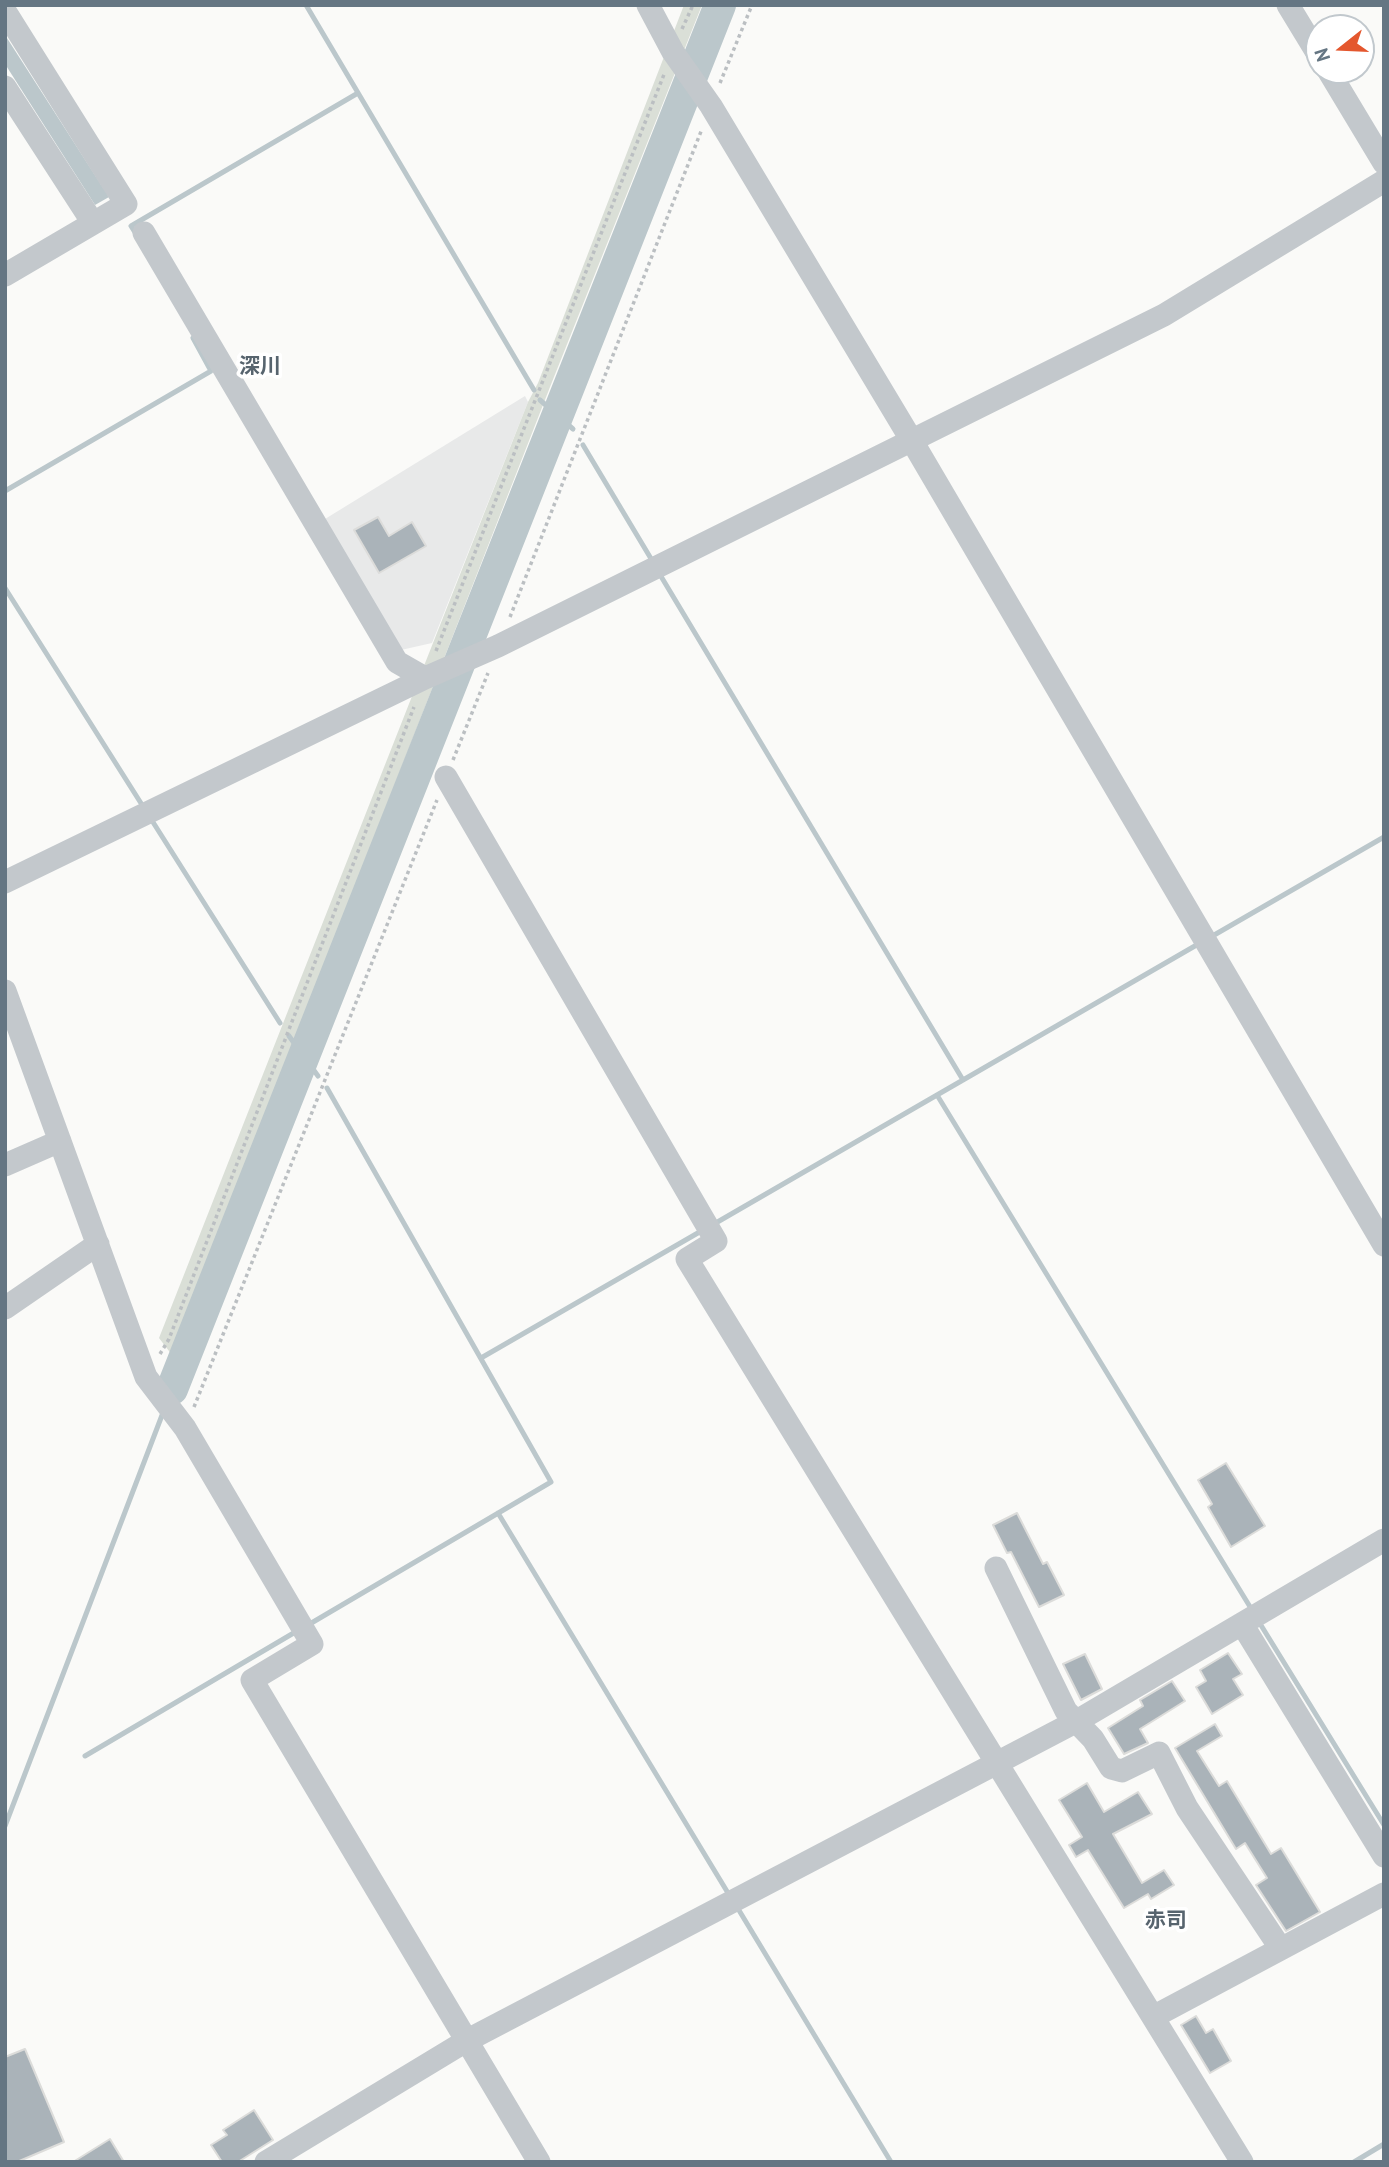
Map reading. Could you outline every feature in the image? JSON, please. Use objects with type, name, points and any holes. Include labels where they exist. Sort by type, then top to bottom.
[{"type":"street","points":[[648,5],[673,52],[711,106],[912,441],[1384,1245]]},
{"type":"street","points":[[1288,5],[1305,33]]},
{"type":"street","points":[[5,11],[126,204],[5,275]]},
{"type":"street","points":[[1336,84],[1384,163]]},
{"type":"street","points":[[5,87],[93,223]]},
{"type":"street","points":[[5,882],[425,678],[498,646],[1164,315],[1384,181]]},
{"type":"street","points":[[144,233],[397,662],[425,678]]},
{"type":"street","points":[[446,777],[716,1241],[687,1259],[1242,2162]]},
{"type":"street","points":[[5,992],[146,1377],[185,1428],[312,1644],[252,1679],[539,2162]]},
{"type":"street","points":[[5,1165],[60,1141]]},
{"type":"street","points":[[5,1308],[98,1244]]},
{"type":"street","points":[[266,2162],[466,2041],[1076,1721],[1384,1540]]},
{"type":"street","points":[[996,1568],[1066,1712],[1093,1739],[1111,1768],[1122,1771],[1159,1753],[1187,1808],[1281,1949]]},
{"type":"street","points":[[1251,1618],[1384,1856]]},
{"type":"street","points":[[1153,2017],[1384,1894]]},
{"type":"path","points":[[185,1428],[752,5]]},
{"type":"shaded area","points":[[684,5],[702,5],[172,1355],[159,1338],[528,402],[538,383]]},
{"type":"shaded area","points":[[5,35],[109,197],[95,205],[5,64]]},
{"type":"shaded area","points":[[525,396],[528,402],[432,643],[401,650],[325,519]]},
{"type":"building","points":[[378,517],[389,536],[412,522],[426,546],[379,573],[354,530]]},
{"type":"building","points":[[1226,1463],[1265,1526],[1231,1547],[1208,1507],[1212,1504],[1198,1480]]},
{"type":"building","points":[[1017,1513],[1043,1564],[1047,1562],[1064,1595],[1039,1607],[1011,1552],[1007,1553],[993,1525]]},
{"type":"building","points":[[1228,1653],[1242,1674],[1233,1679],[1243,1695],[1212,1714],[1196,1687],[1206,1681],[1200,1670]]},
{"type":"building","points":[[1085,1654],[1102,1689],[1081,1700],[1063,1664]]},
{"type":"building","points":[[1172,1681],[1185,1701],[1140,1729],[1148,1743],[1124,1754],[1108,1728],[1143,1706],[1140,1700]]},
{"type":"building","points":[[1215,1724],[1222,1736],[1197,1751],[1219,1786],[1227,1781],[1271,1854],[1281,1848],[1320,1912],[1286,1931],[1256,1885],[1267,1878],[1245,1843],[1236,1849],[1175,1748]]},
{"type":"building","points":[[1087,1783],[1104,1812],[1138,1792],[1152,1814],[1113,1834],[1142,1883],[1164,1870],[1174,1885],[1151,1899],[1148,1894],[1124,1908],[1088,1850],[1076,1857],[1069,1845],[1082,1837],[1059,1800]]},
{"type":"building","points":[[1196,2016],[1206,2033],[1213,2029],[1231,2061],[1210,2073],[1181,2025]]},
{"type":"building","points":[[25,2049],[64,2142],[17,2162],[5,2162],[5,2057]]},
{"type":"building","points":[[254,2110],[273,2140],[238,2162],[222,2162],[211,2145],[227,2135],[223,2130]]},
{"type":"building","points":[[110,2139],[124,2162],[73,2162]]},
{"type":"waterway","points":[[306,5],[534,390]]},
{"type":"waterway","points":[[172,1389],[720,5]]},
{"type":"waterway","points":[[136,234],[131,226],[358,93]]},
{"type":"waterway","points":[[5,491],[211,371],[193,338]]},
{"type":"waterway","points":[[540,400],[573,429]]},
{"type":"waterway","points":[[583,445],[653,562]]},
{"type":"waterway","points":[[659,573],[963,1080],[937,1095],[1252,1610]]},
{"type":"waterway","points":[[5,588],[144,808]]},
{"type":"waterway","points":[[151,819],[280,1023]]},
{"type":"waterway","points":[[1209,938],[1384,837]]},
{"type":"waterway","points":[[963,1080],[1200,943]]},
{"type":"waterway","points":[[289,1036],[318,1076]]},
{"type":"waterway","points":[[308,1625],[551,1482],[327,1088]]},
{"type":"waterway","points":[[714,1224],[937,1095]]},
{"type":"waterway","points":[[481,1358],[703,1230]]},
{"type":"waterway","points":[[5,1826],[164,1410]]},
{"type":"waterway","points":[[498,1513],[728,1893]]},
{"type":"waterway","points":[[1259,1622],[1384,1825]]},
{"type":"waterway","points":[[85,1756],[297,1631]]},
{"type":"waterway","points":[[737,1907],[891,2162]]},
{"type":"waterway","points":[[1354,2162],[1384,2144]]},
{"type":"district","name":"深川","points":[[260,367]]},
{"type":"district","name":"赤司","points":[[1166,1921]]}]
